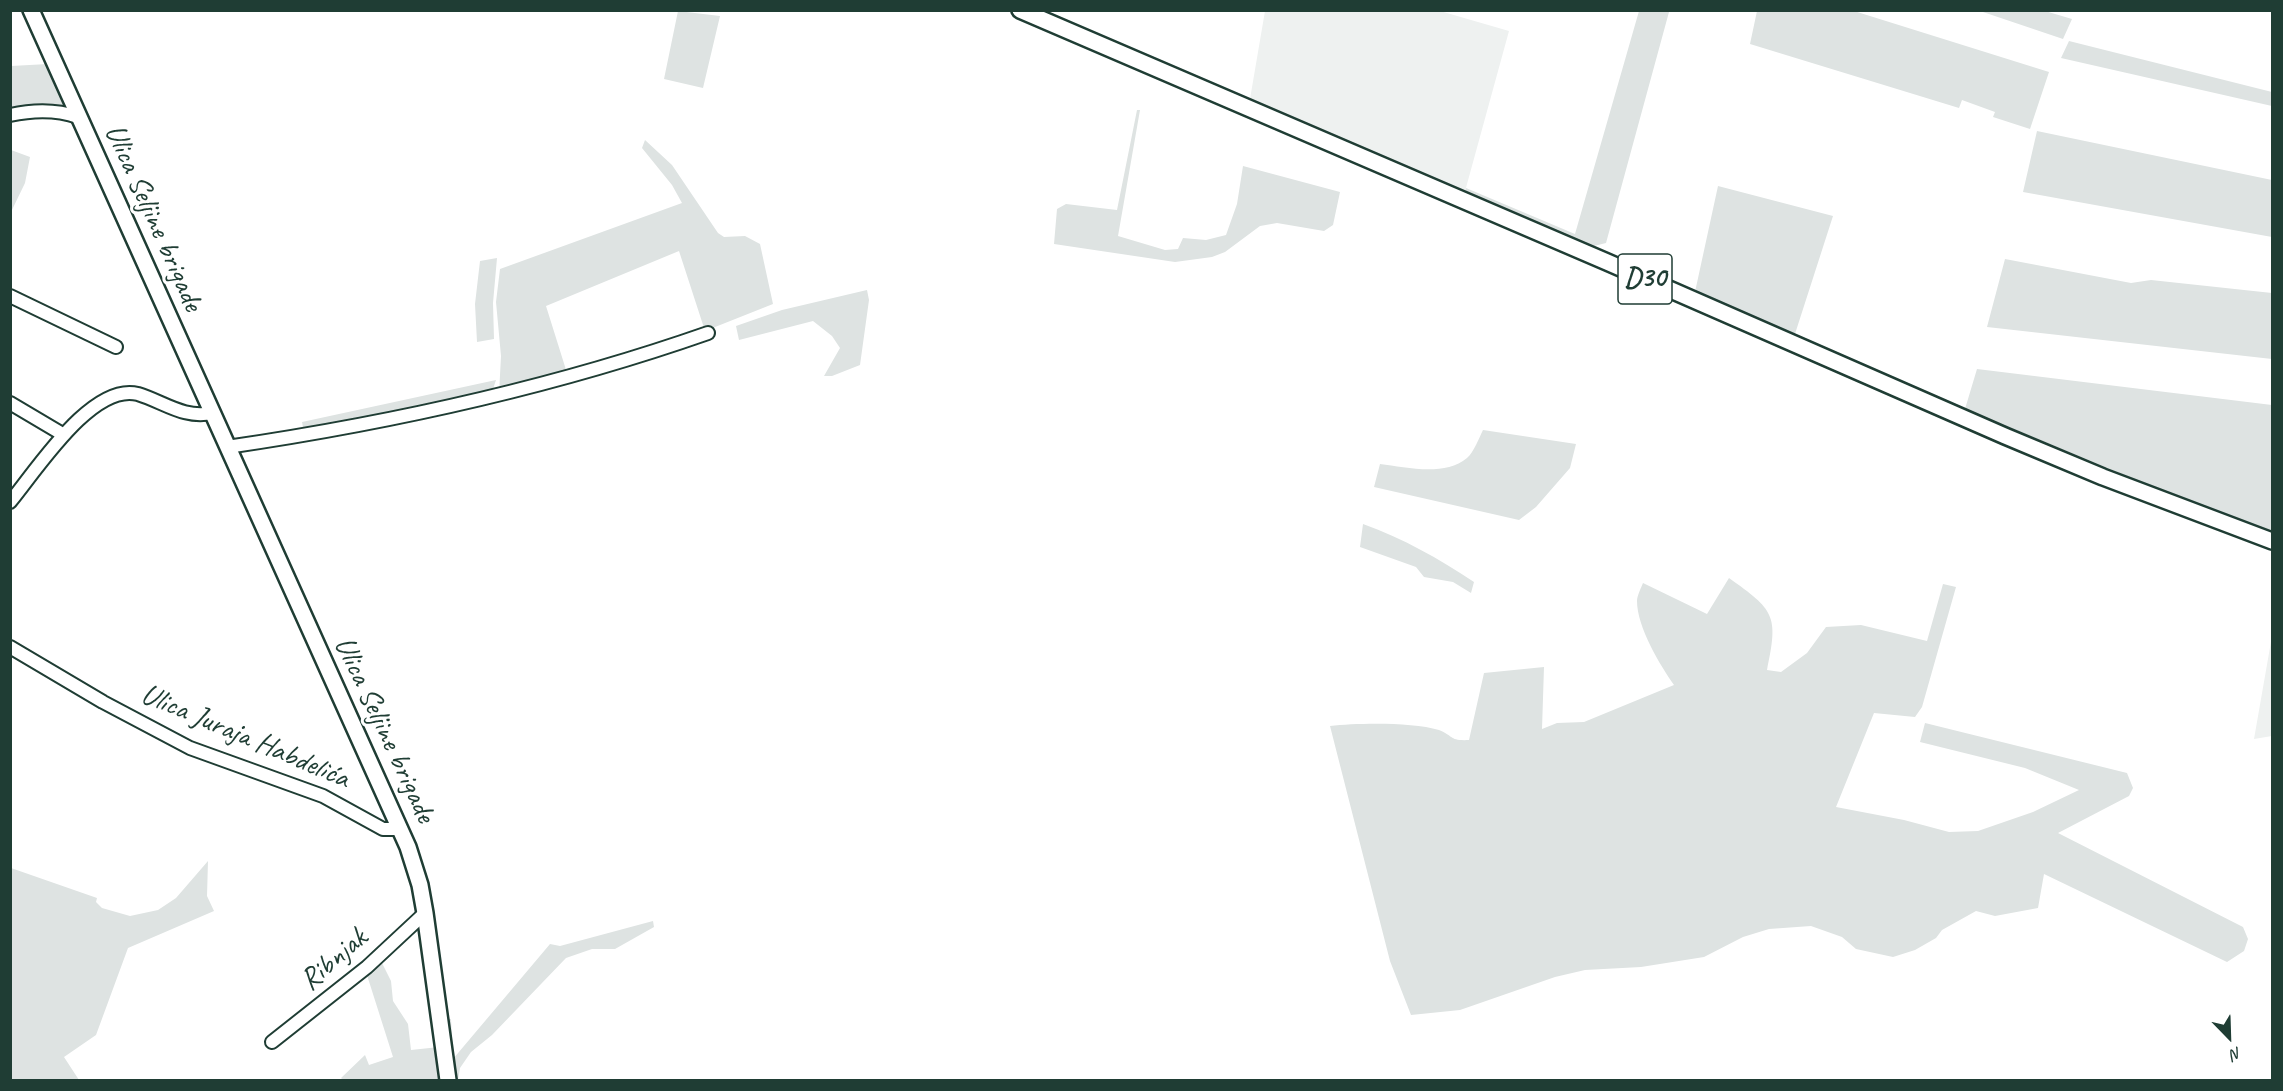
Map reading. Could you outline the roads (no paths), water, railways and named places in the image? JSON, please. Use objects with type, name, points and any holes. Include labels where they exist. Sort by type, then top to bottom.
[{"type":"main road","name":"Ulica Seljine brigade","points":[[30,10],[400,829],[416,869],[425,913],[448,1080]]},
{"type":"main road","name":"D30","points":[[1020,10],[1611,263],[2005,436],[2103,477],[2272,541]]},
{"type":"street","points":[[10,115],[30,111],[66,112],[78,117]]},
{"type":"street","points":[[10,296],[116,347]]},
{"type":"street","points":[[227,447],[406,417],[493,398],[628,360],[708,333]]},
{"type":"street","points":[[10,502],[64,435],[106,399],[131,392],[189,414],[212,413]]},
{"type":"street","points":[[10,403],[64,435]]},
{"type":"street","name":"Ulica Juraja Habdelića","points":[[10,647],[103,702],[189,748],[323,796],[383,829],[400,829]]},
{"type":"street","name":"Ribnjak","points":[[272,1042],[368,967],[425,913]]}]
